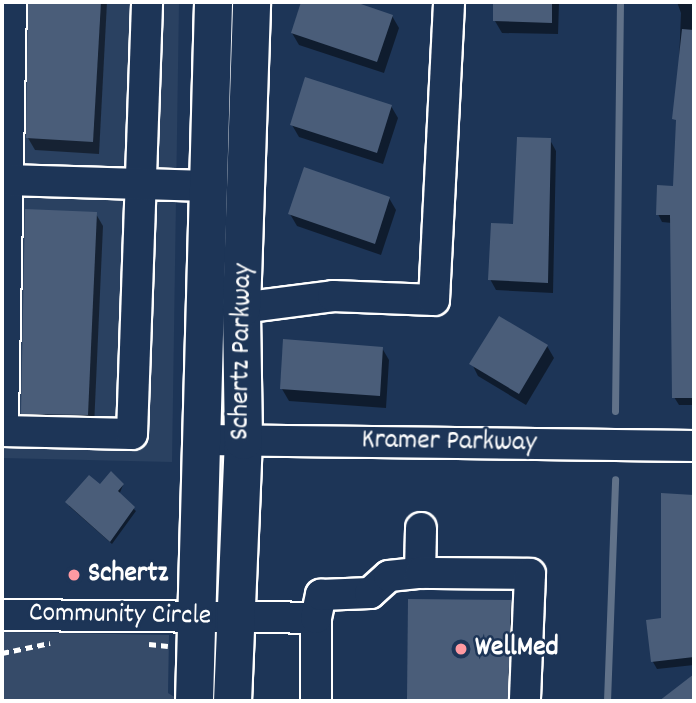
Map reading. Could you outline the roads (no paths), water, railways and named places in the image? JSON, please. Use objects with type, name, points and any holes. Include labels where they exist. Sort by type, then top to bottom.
[{"type":"main road","name":"Schertz Parkway","points":[[213,2],[210,186],[243,440],[232,700]]},
{"type":"main road","name":"Schertz Parkway","points":[[194,699],[203,440],[247,186],[251,2]]},
{"type":"main road","points":[[210,186],[247,186]]},
{"type":"street","points":[[11,2],[3,431],[132,434],[147,2]]},
{"type":"street","points":[[224,307],[333,296],[434,300],[449,2]]},
{"type":"street","points":[[8,180],[210,186]]},
{"type":"street","name":"Kramer Parkway","points":[[203,440],[694,446]]},
{"type":"street","points":[[420,573],[421,528]]},
{"type":"street","points":[[316,701],[316,618],[321,595],[370,593],[389,576],[420,573],[530,574],[525,701]]},
{"type":"street","name":"Community Circle","points":[[2,615],[197,633],[237,617],[316,618]]},
{"type":"waterway","points":[[615,411],[620,2]]},
{"type":"waterway","points":[[607,701],[615,479]]},
{"type":"place","name":"Schertz","points":[[74,575]]},
{"type":"place","name":"WellMed","points":[[461,649]]}]
